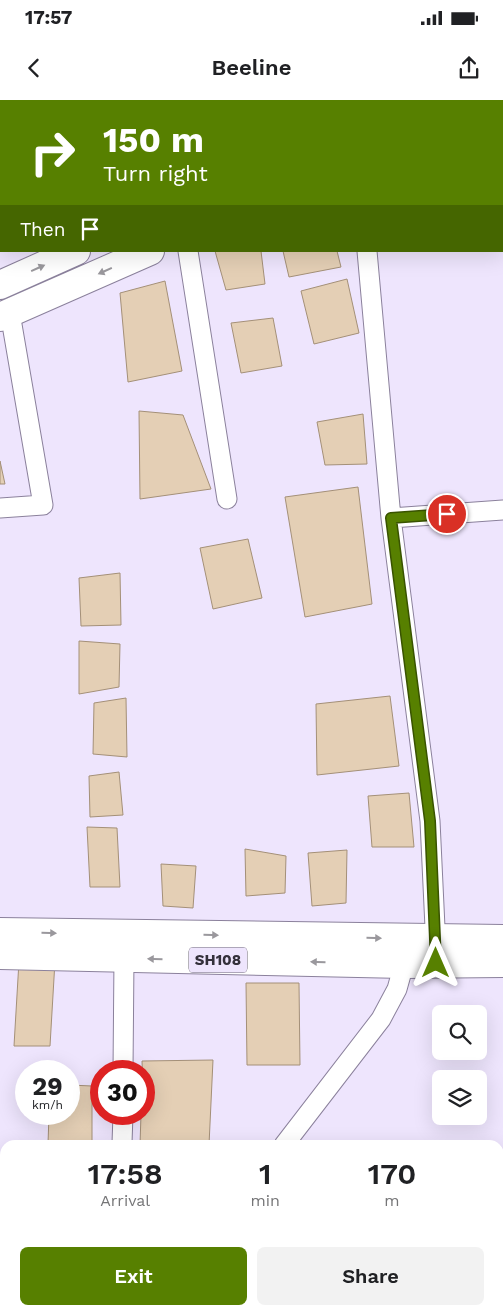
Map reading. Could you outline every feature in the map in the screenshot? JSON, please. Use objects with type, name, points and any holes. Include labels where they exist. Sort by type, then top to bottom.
[{"type":"main road","points":[[0,285],[74,252]]},
{"type":"main road","points":[[5,315],[148,252]]},
{"type":"main road","points":[[0,932],[436,951],[503,939]]},
{"type":"main road","name":"SH108","points":[[0,956],[404,964],[436,951],[503,963]]},
{"type":"street","points":[[188,252],[227,499]]},
{"type":"street","points":[[367,252],[391,518],[430,821],[436,951]]},
{"type":"street","points":[[0,508],[43,505],[5,315]]},
{"type":"street","points":[[391,518],[503,510]]},
{"type":"street","points":[[123,1060],[124,958]]},
{"type":"street","points":[[288,1140],[381,1019],[397,989],[404,964]]},
{"type":"street","points":[[122,1140],[123,1125]]},
{"type":"building","points":[[215,252],[261,252],[265,284],[226,290]]},
{"type":"building","points":[[283,252],[337,252],[341,267],[289,277]]},
{"type":"building","points":[[347,279],[359,333],[314,344],[301,291]]},
{"type":"building","points":[[165,281],[182,371],[128,382],[120,293]]},
{"type":"building","points":[[273,318],[282,366],[241,373],[231,323]]},
{"type":"building","points":[[139,411],[183,415],[211,489],[140,499]]},
{"type":"building","points":[[363,414],[367,464],[325,465],[317,422]]},
{"type":"building","points":[[0,461],[5,484],[0,484]]},
{"type":"building","points":[[358,487],[372,604],[305,617],[285,497]]},
{"type":"building","points":[[248,539],[262,598],[213,609],[200,548]]},
{"type":"building","points":[[120,573],[121,625],[81,626],[79,578]]},
{"type":"building","points":[[79,641],[120,644],[119,687],[79,694]]},
{"type":"building","points":[[390,696],[399,766],[317,775],[316,704]]},
{"type":"building","points":[[126,698],[127,757],[93,754],[94,703]]},
{"type":"building","points":[[119,772],[123,815],[90,817],[89,776]]},
{"type":"building","points":[[409,793],[414,847],[372,847],[368,796]]},
{"type":"building","points":[[87,827],[117,828],[120,887],[90,887]]},
{"type":"building","points":[[245,849],[286,856],[285,893],[246,896]]},
{"type":"building","points":[[347,850],[346,903],[312,906],[308,853]]},
{"type":"building","points":[[161,864],[196,866],[193,908],[163,906]]},
{"type":"building","points":[[19,961],[55,961],[50,1046],[14,1046]]},
{"type":"building","points":[[246,983],[299,983],[300,1065],[247,1065]]},
{"type":"building","points":[[213,1060],[209,1140],[140,1140],[141,1125],[155,1125],[155,1061]]},
{"type":"building","points":[[80,1085],[90,1086],[92,1140],[48,1140],[49,1125],[80,1125]]},
{"type":"route","points":[[436,963],[430,821],[391,518],[447,514]]}]
